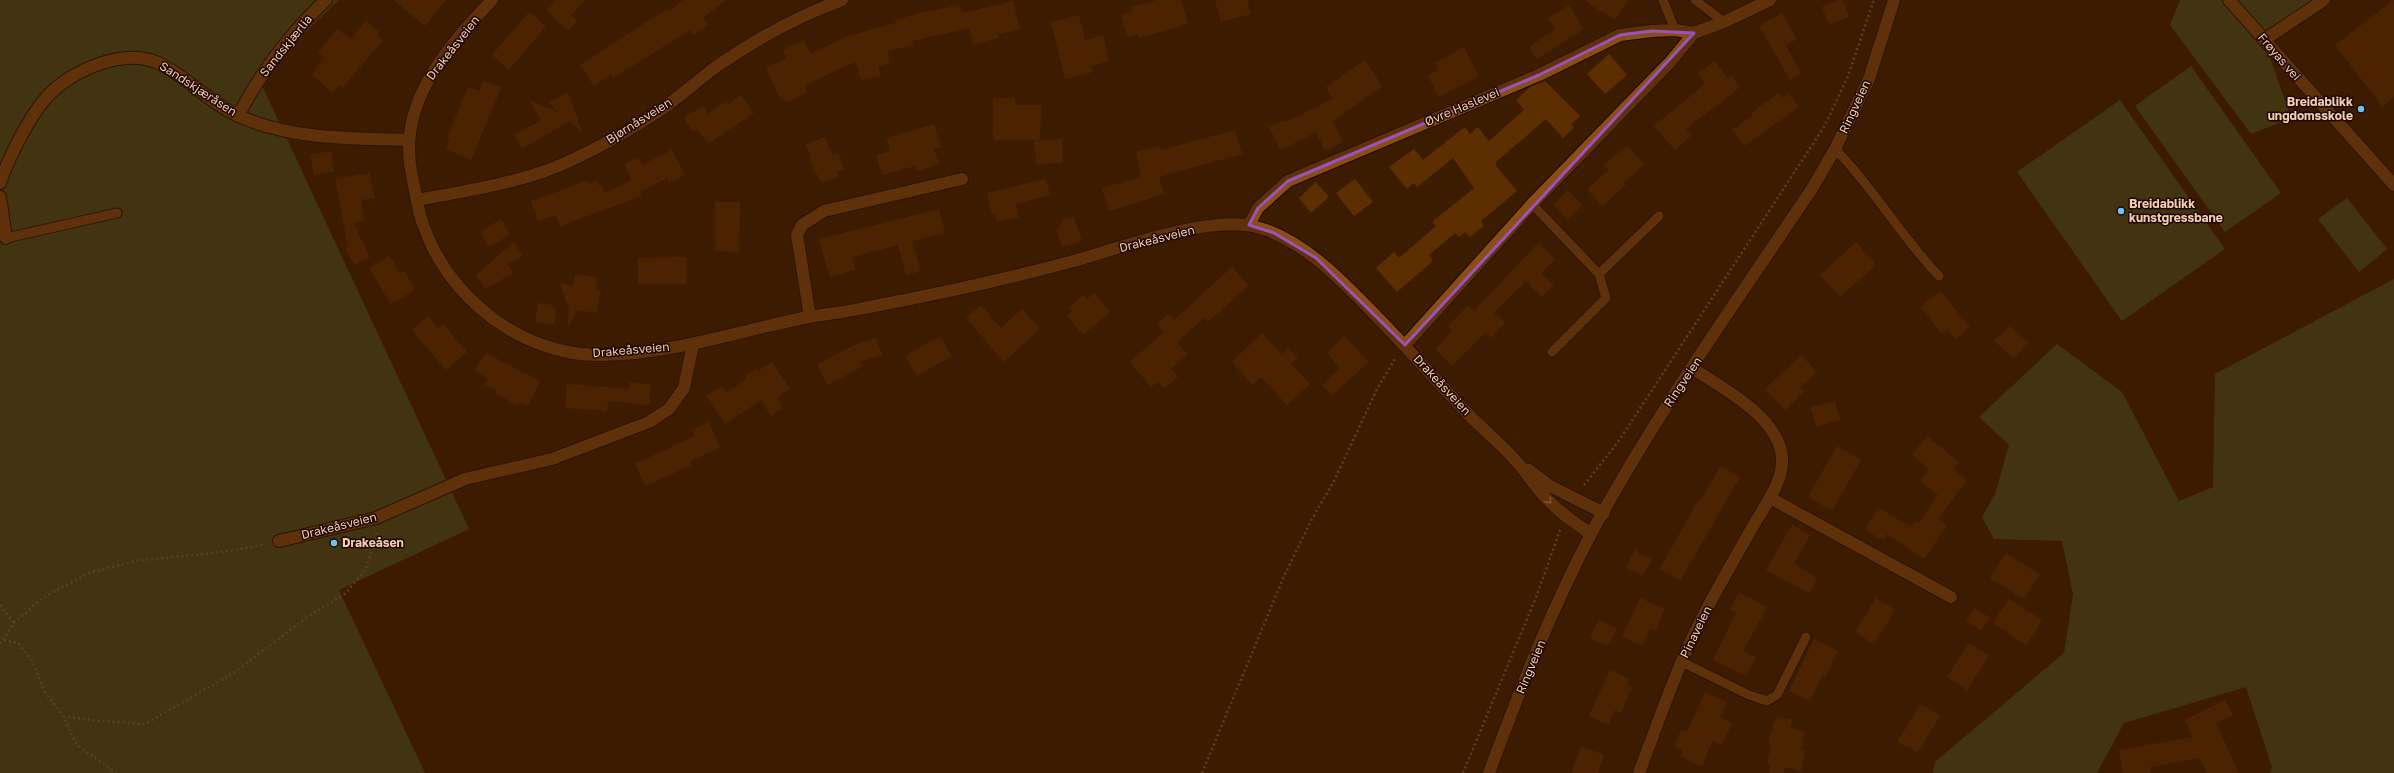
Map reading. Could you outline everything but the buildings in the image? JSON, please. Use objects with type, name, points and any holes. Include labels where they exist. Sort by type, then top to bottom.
[{"type":"street","name":"Sandskjærlia","points":[[238,116],[255,84],[272,58],[326,0]]},
{"type":"street","name":"Drakeåsveien","points":[[492,0],[474,19],[427,80],[413,114],[408,140],[409,163],[422,222],[433,248],[450,277],[465,296],[512,331],[541,344],[572,353],[601,355],[693,344],[810,317],[865,308],[1064,264],[1178,231],[1216,225],[1249,225],[1274,233],[1316,258],[1351,290],[1515,460],[1544,497],[1564,515],[1591,534]]},
{"type":"street","name":"Bjørnåsveien","points":[[418,200],[477,190],[531,176],[597,147],[662,108],[717,66],[767,35],[824,7],[842,0]]},
{"type":"street","name":"Øvre Haslevei","points":[[1249,225],[1258,208],[1288,181],[1539,75],[1620,35],[1675,30],[1694,32],[1724,22],[1770,0]]},
{"type":"street","name":"Ringveien","points":[[1489,773],[1526,676],[1591,534],[1637,453],[1835,149],[1869,79],[1894,0]]},
{"type":"street","name":"Frøyas vei","points":[[2229,0],[2394,185]]},
{"type":"street","points":[[2264,40],[2324,0]]},
{"type":"street","points":[[1405,345],[1532,204],[1670,62],[1694,32]]},
{"type":"street","name":"Sandskjæråsen","points":[[0,183],[13,153],[46,98],[66,81],[105,62],[130,57],[157,62],[182,76],[216,103],[238,116],[282,129],[332,138],[408,140]]},
{"type":"street","points":[[810,317],[797,235],[802,225],[824,211],[962,179]]},
{"type":"street","points":[[0,197],[6,238]]},
{"type":"street","name":"Drakeåsveien","points":[[278,541],[376,518],[465,479],[552,459],[649,422],[669,409],[684,388],[693,344]]},
{"type":"street","name":"Pinaveien","points":[[1639,773],[1682,662],[1718,588],[1770,498],[1781,472],[1781,452],[1775,437],[1760,415],[1692,368]]},
{"type":"street","name":"Drakeåsveien","points":[[1515,460],[1550,486],[1604,513]]},
{"type":"street","points":[[1770,498],[1951,597]]},
{"type":"lane","points":[[1663,0],[1675,30]]},
{"type":"lane","points":[[1695,0],[1724,22]]},
{"type":"lane","points":[[1835,149],[1874,194],[1918,254],[1939,276]]},
{"type":"lane","points":[[1532,204],[1599,274],[1603,282],[1606,298],[1552,352]]},
{"type":"lane","points":[[6,238],[116,213]]},
{"type":"lane","points":[[1599,274],[1658,216]]},
{"type":"lane","points":[[1682,662],[1749,695],[1767,701],[1777,695],[1806,637]]},
{"type":"path","points":[[1582,487],[1618,442],[1824,127],[1848,76],[1874,0]]},
{"type":"path","points":[[1202,773],[1285,574],[1312,519],[1334,481],[1378,387],[1405,345]]},
{"type":"path","points":[[63,716],[101,721],[145,724],[232,674],[309,616],[346,593],[365,570],[376,539],[376,518]]},
{"type":"path","points":[[1463,773],[1536,595],[1562,525]]},
{"type":"path","points":[[0,644],[14,623],[44,596],[89,573],[135,560],[231,551],[278,541]]},
{"type":"path","points":[[0,605],[14,623]]},
{"type":"path","points":[[4,640],[18,644],[32,660],[45,692],[63,716],[78,745],[116,773]]},
{"type":"highlighted area","points":[[1652,31],[1694,33],[1405,345],[1316,258],[1274,233],[1249,225],[1258,208],[1288,181],[1539,75],[1620,35]]},
{"type":"green space","points":[[0,0],[339,0],[258,77],[469,529],[339,590],[425,773],[0,773]]},
{"type":"green space","points":[[2180,0],[2324,0],[2264,40],[2291,118],[2251,134],[2170,25]]},
{"type":"green space","points":[[2191,66],[2281,193],[2225,232],[2135,106]]},
{"type":"green space","name":"Breidablikk kunstgressbane","points":[[2120,100],[2225,249],[2122,321],[2017,172]]},
{"type":"green space","points":[[2347,198],[2387,249],[2359,272],[2318,219]]},
{"type":"green space","points":[[2394,279],[2394,773],[2270,773],[2272,767],[2246,687],[2124,723],[2097,773],[1933,773],[1935,762],[2064,653],[2073,594],[2062,541],[1994,539],[1982,517],[1995,494],[2009,445],[1979,417],[2057,344],[2122,392],[2179,501],[2213,487],[2215,374]]},
{"type":"place","name":"Breidablikk ungdomsskole","points":[[2361,109]]},
{"type":"place","name":"Breidablikk kunstgressbane","points":[[2121,211]]},
{"type":"place","name":"Drakeåsen","points":[[334,543]]}]
